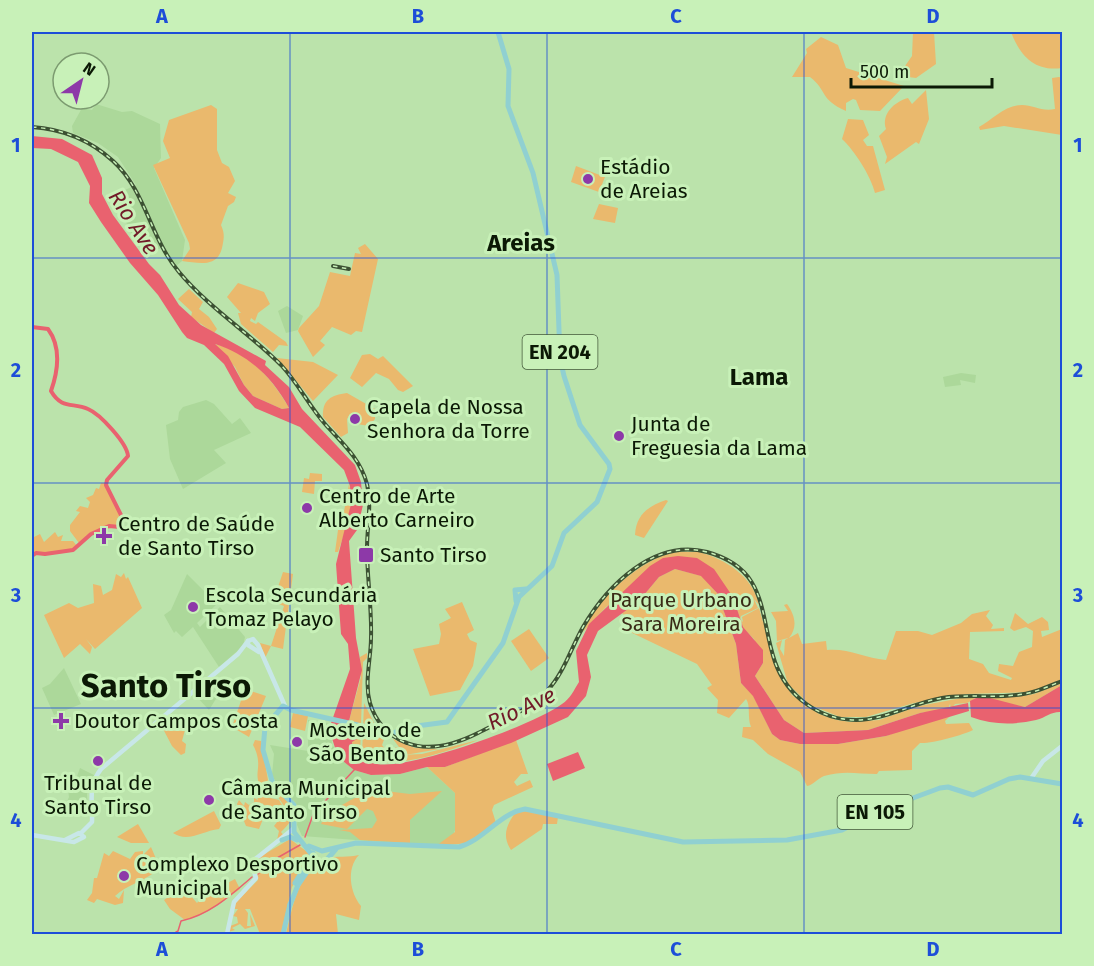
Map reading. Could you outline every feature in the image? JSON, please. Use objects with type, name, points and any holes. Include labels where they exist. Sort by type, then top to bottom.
[{"type":"main road","name":"EN 204","points":[[284,708],[393,733],[409,727],[442,724],[450,718],[503,643],[520,594],[535,584],[552,566],[564,533],[597,502],[609,470],[609,464],[580,425],[564,376],[560,358],[557,274],[531,168],[508,106],[509,69],[498,32]]},
{"type":"main road","points":[[32,835],[69,839],[82,835],[92,822],[90,794],[100,773],[111,760],[247,645],[250,639],[254,640],[284,708],[271,720],[265,730],[263,750],[270,779],[276,788],[292,801],[295,809],[293,830],[254,861],[253,868],[256,878],[232,905],[227,934]]},
{"type":"main road","points":[[247,645],[261,654]]},
{"type":"main road","points":[[1032,777],[1043,760],[1062,746]]},
{"type":"main road","name":"EN 105","points":[[283,934],[294,885],[312,856],[320,851],[344,844],[362,843],[459,847],[471,843],[512,813],[525,809],[683,842],[787,840],[842,830],[875,812],[940,788],[948,787],[973,795],[1009,779],[1032,777],[1062,784]]},
{"type":"main road","points":[[293,830],[306,845]]},
{"type":"main road","points":[[293,830],[297,832],[318,866]]},
{"type":"main road","points":[[282,840],[292,838],[320,851],[326,856],[326,861]]},
{"type":"main road","name":"EN 105","points":[[290,905],[302,878],[310,869],[326,861],[336,849],[362,843]]},
{"type":"shaded area","points":[[111,109],[122,112],[132,111],[160,124],[161,158],[154,168],[185,240],[182,261],[176,266],[163,247],[149,254],[129,230],[116,194],[136,185],[118,157],[98,143],[73,133],[72,126],[80,111],[111,111]]},
{"type":"shaded area","points":[[32,136],[62,139],[92,155],[102,178],[102,194],[113,215],[149,264],[160,275],[179,305],[201,325],[266,361],[265,365],[289,387],[302,409],[355,465],[361,482],[363,505],[357,530],[349,541],[356,638],[362,670],[349,721],[350,726],[359,733],[357,739],[352,742],[354,751],[364,760],[377,764],[393,764],[443,753],[500,734],[562,704],[570,697],[579,682],[576,651],[589,624],[650,566],[663,558],[678,556],[697,558],[714,569],[733,597],[743,627],[763,650],[763,663],[755,676],[784,720],[804,733],[868,730],[920,713],[968,703],[969,711],[886,736],[838,744],[800,744],[780,740],[772,734],[753,696],[741,683],[736,644],[717,593],[701,576],[675,569],[659,577],[639,601],[598,631],[587,655],[591,677],[586,696],[568,717],[511,743],[445,767],[427,767],[400,774],[371,775],[354,770],[338,757],[329,729],[350,669],[348,644],[341,634],[336,564],[351,504],[350,486],[344,470],[300,427],[255,408],[239,391],[224,364],[204,345],[187,338],[158,295],[130,263],[89,203],[90,186],[78,162],[51,149],[32,148]],"holes":[[[215,344],[239,354],[258,368],[275,386],[289,408],[282,409],[253,396],[244,385],[228,356]]]},
{"type":"shaded area","points":[[287,306],[303,316],[298,330],[286,333],[278,311]]},
{"type":"shaded area","points":[[961,373],[976,375],[975,383],[960,380],[961,385],[945,387],[943,377]]},
{"type":"shaded area","points":[[206,400],[214,404],[232,424],[240,418],[251,433],[214,450],[226,463],[183,489],[170,459],[166,425],[178,420],[179,412],[183,407]]},
{"type":"shaded area","points":[[187,574],[217,604],[197,623],[200,627],[220,607],[245,637],[243,646],[219,667],[193,627],[182,637],[176,631],[174,633],[164,615],[171,610]]},
{"type":"shaded area","points":[[64,668],[81,704],[54,715],[42,688],[50,684]]},
{"type":"shaded area","points":[[205,685],[219,694],[209,710],[194,694]]},
{"type":"shaded area","points":[[1062,685],[1062,712],[1019,723],[988,722],[971,717],[970,701],[978,697],[1025,707]]},
{"type":"shaded area","points":[[308,720],[330,724],[332,743],[338,757],[354,770],[371,775],[400,774],[427,767],[455,793],[457,825],[453,835],[436,846],[302,836],[297,825],[296,803],[279,788],[272,775],[274,754],[270,745],[308,751]]},
{"type":"shaded area","points":[[578,752],[585,768],[553,781],[547,764]]},
{"type":"shaded area","points":[[80,768],[94,775],[87,794],[88,810],[73,813],[65,806],[69,797],[67,782],[69,777],[76,779]]},
{"type":"green space","points":[[913,32],[934,32],[936,64],[916,78],[900,76],[894,68],[905,66],[912,56]]},
{"type":"green space","points":[[1011,32],[1062,32],[1062,68],[1052,69],[1036,65],[1024,55]]},
{"type":"green space","points":[[821,37],[838,45],[846,68],[904,86],[880,111],[860,110],[856,100],[853,99],[846,103],[846,111],[837,107],[827,99],[810,77],[792,77],[807,53],[806,49]]},
{"type":"green space","points":[[1052,78],[1062,78],[1062,135],[1004,126],[980,130],[979,127],[1010,107],[1026,105],[1046,110],[1055,109]]},
{"type":"green space","points":[[926,90],[929,119],[919,144],[916,142],[885,164],[887,157],[879,136],[886,129],[887,114],[890,109],[908,98],[912,104]]},
{"type":"green space","points":[[211,105],[217,109],[217,150],[222,163],[229,167],[235,181],[228,193],[236,197],[234,202],[228,206],[221,225],[224,234],[220,254],[212,261],[195,263],[182,261],[190,249],[189,243],[153,165],[170,158],[163,141],[169,120]]},
{"type":"green space","points":[[848,119],[863,120],[869,135],[863,140],[867,146],[873,146],[885,190],[875,193],[862,164],[842,139]]},
{"type":"green space","name":"Estádio de Areias","points":[[576,166],[605,177],[599,192],[571,182]]},
{"type":"green space","points":[[599,204],[618,208],[615,223],[593,219]]},
{"type":"green space","points":[[365,244],[378,259],[362,332],[356,331],[351,335],[332,327],[320,341],[325,345],[313,357],[298,331],[299,328],[319,306],[330,272],[350,276],[355,253],[361,254],[358,248]]},
{"type":"green space","points":[[238,283],[264,292],[270,304],[258,313],[255,321],[251,318],[250,321],[256,324],[258,322],[286,342],[288,346],[279,345],[273,352],[241,324],[238,313],[241,313],[227,297]]},
{"type":"green space","points":[[189,289],[203,302],[199,309],[209,317],[217,329],[214,333],[191,317],[192,312],[178,299]]},
{"type":"green space","points":[[214,344],[249,360],[267,377],[289,408],[282,409],[253,396],[244,385],[235,367]]},
{"type":"green space","points":[[370,354],[378,359],[383,356],[413,386],[403,392],[398,390],[389,379],[376,373],[362,387],[350,378],[362,355]]},
{"type":"green space","points":[[277,358],[313,362],[338,375],[313,401]]},
{"type":"green space","points":[[347,393],[375,409],[375,419],[369,426],[357,424],[350,414],[347,419],[348,433],[341,437],[323,417],[323,411],[329,399]]},
{"type":"green space","points":[[310,473],[322,474],[322,481],[315,481],[314,494],[302,492],[304,478],[309,479]]},
{"type":"green space","points":[[101,483],[106,483],[121,517],[121,524],[116,528],[109,525],[90,533],[79,543],[70,531],[70,525],[80,512],[76,511],[80,506],[88,508],[90,502],[86,498],[93,495],[96,488],[99,489]]},
{"type":"green space","points":[[349,484],[351,501],[348,519],[338,552],[335,552],[338,530],[341,529],[338,528],[339,522],[342,522]]},
{"type":"green space","points":[[668,501],[644,538],[635,535],[638,522],[644,512]]},
{"type":"green space","points":[[55,532],[58,537],[63,535],[61,541],[73,541],[77,546],[73,550],[32,555],[34,537],[40,534],[44,542]]},
{"type":"green space","points":[[699,552],[728,564],[744,577],[756,595],[759,605],[754,599],[758,608],[741,616],[740,619],[733,597],[678,556],[606,607],[583,632],[597,608],[631,574],[671,553]]},
{"type":"green space","name":"Parque Urbano Sara Moreira","points":[[675,569],[702,576],[717,593],[736,644],[741,683],[753,695],[772,734],[780,740],[800,744],[838,744],[886,736],[915,725],[949,717],[945,721],[946,724],[969,723],[973,730],[947,739],[920,743],[912,751],[912,770],[879,771],[877,774],[831,774],[807,786],[800,772],[768,754],[753,740],[742,737],[743,727],[751,727],[746,699],[729,718],[717,713],[718,700],[707,688],[712,685],[697,664],[626,630],[630,622],[622,613],[639,601],[659,577]]},
{"type":"green space","points":[[283,572],[293,574],[283,649],[271,646],[284,606],[273,602]]},
{"type":"green space","points":[[124,573],[142,608],[95,649],[86,639],[92,647],[90,654],[80,644],[64,658],[44,615],[69,603],[78,608],[94,603],[93,584],[101,586],[103,595],[112,590],[116,574],[121,577]]},
{"type":"green space","points":[[462,602],[474,630],[467,634],[470,640],[477,643],[473,666],[460,690],[430,696],[413,649],[439,644],[441,634],[439,624],[451,618],[445,609]]},
{"type":"green space","points":[[787,604],[794,621],[794,630],[789,638],[798,633],[802,644],[826,641],[827,650],[842,650],[886,660],[896,631],[918,631],[932,635],[961,623],[972,614],[990,610],[986,616],[993,625],[991,629],[1004,628],[1004,631],[970,632],[969,659],[983,664],[989,673],[1011,680],[1012,678],[998,671],[999,664],[1013,666],[1019,652],[1032,647],[1033,631],[1026,627],[1014,631],[1010,628],[1015,613],[1028,624],[1042,617],[1048,622],[1049,630],[1041,631],[1042,637],[1062,629],[1062,680],[1030,692],[967,694],[914,703],[866,717],[840,717],[810,705],[788,684],[776,643],[782,640],[780,649],[784,656],[785,640],[788,638],[777,641],[776,621],[771,612],[788,611],[784,605]]},
{"type":"green space","points":[[759,608],[763,622],[766,619],[774,663],[792,695],[819,714],[837,720],[851,722],[879,720],[919,706],[972,696],[1016,697],[1034,694],[1062,683],[1062,685],[1025,707],[978,697],[967,703],[955,704],[951,709],[950,704],[948,709],[920,713],[868,730],[804,733],[784,720],[755,676],[763,663],[754,639],[743,628],[740,619],[743,622],[742,617]]},
{"type":"green space","points":[[529,629],[549,658],[531,671],[511,641]]},
{"type":"green space","points":[[260,643],[271,646],[265,658]]},
{"type":"green space","points":[[367,653],[367,658],[363,662],[360,756],[352,741],[357,739],[349,721],[361,677],[360,657]]},
{"type":"green space","points":[[245,689],[266,696],[249,737],[232,727]]},
{"type":"green space","points":[[364,703],[374,723],[366,729],[367,733],[380,738],[385,737],[382,745],[385,749],[392,749],[392,752],[396,749],[393,748],[399,747],[393,739],[415,748],[439,749],[405,755],[362,756]]},
{"type":"green space","points":[[293,713],[308,716],[305,731],[290,727]]},
{"type":"green space","points":[[165,719],[170,729],[182,724],[186,726],[182,741],[186,744],[185,753],[181,755],[172,746],[161,725],[153,729]]},
{"type":"green space","points":[[255,740],[261,741],[268,780],[264,785],[260,785],[258,781],[258,758],[253,745]]},
{"type":"green space","points":[[478,740],[407,761],[387,763],[369,761],[362,757],[422,754]]},
{"type":"green space","points":[[516,740],[528,774],[521,774],[514,782],[517,786],[530,780],[533,787],[494,805],[492,810],[496,823],[469,843],[436,846],[455,832],[455,793],[427,767],[445,767]]},
{"type":"green space","points":[[256,787],[263,790],[275,789],[293,809],[288,825],[281,832],[284,836],[277,840],[279,831],[274,826],[281,817],[284,819],[288,815],[285,812],[279,817],[274,812],[277,810],[270,811],[262,803],[258,813],[263,807],[274,814],[263,819],[259,829],[246,826],[237,804],[239,800],[244,806],[245,802],[249,805],[254,802],[254,798],[258,800],[255,788],[266,797],[279,800],[282,805],[278,810],[284,806],[278,797],[264,795]]},
{"type":"green space","points":[[377,790],[410,794],[442,791],[410,820],[410,843],[360,840],[350,832],[339,830],[372,828],[377,820],[373,811],[367,809],[347,829],[321,824],[330,813],[346,803]]},
{"type":"green space","points":[[525,810],[558,817],[557,824],[543,824],[542,829],[511,850],[506,836],[507,827],[515,813]]},
{"type":"green space","points":[[214,811],[221,825],[219,829],[190,837],[173,833]]},
{"type":"green space","points":[[138,824],[149,843],[131,843],[117,837]]},
{"type":"green space","points":[[290,839],[310,854],[292,887],[281,934],[260,934],[250,909],[245,909],[248,913],[247,926],[251,926],[250,914],[255,926],[245,929],[240,924],[232,928],[235,930],[228,932],[230,926],[238,923],[237,917],[233,916],[238,909],[233,909],[236,902],[258,880],[254,863],[258,858]]},
{"type":"green space","name":"Complexo Desportivo Municipal","points":[[151,847],[160,868],[149,876],[125,889],[115,896],[119,899],[124,890],[123,903],[115,905],[97,899],[94,903],[87,900],[92,893],[94,878],[97,878],[104,853],[109,856],[113,851],[130,859],[135,852],[143,851],[143,855]]},
{"type":"green space","points":[[359,855],[352,867],[351,880],[354,894],[361,906],[359,920],[336,914],[338,934],[286,934],[298,891],[309,873],[327,859]]},
{"type":"green space","points":[[235,879],[240,889],[193,918],[185,920],[170,909],[164,900],[183,887],[197,903],[214,883],[218,888]]},
{"type":"waterway","points":[[32,327],[48,329],[55,344],[57,368],[51,391],[55,397],[64,403],[83,407],[93,412],[118,437],[128,456],[107,480],[106,485],[122,517],[120,527],[109,526],[91,534],[73,550],[36,553],[32,556]]},
{"type":"waterway","points":[[315,812],[355,769]]},
{"type":"waterway","points":[[305,837],[313,815]]},
{"type":"waterway","points":[[258,874],[270,862],[300,845]]},
{"type":"waterway","points":[[173,934],[178,931],[181,921],[210,909],[252,877]]},
{"type":"railway","points":[[32,127],[54,130],[75,137],[95,147],[113,161],[133,186],[161,245],[179,272],[203,297],[281,365],[319,417],[350,451],[360,466],[367,484],[369,500],[367,548],[371,646],[368,695],[372,710],[379,722],[400,740],[425,747],[452,743],[478,733],[532,704],[553,684],[593,611],[619,582],[634,569],[651,559],[669,552],[687,550],[707,552],[727,560],[742,570],[752,582],[758,596],[780,674],[806,704],[829,716],[842,719],[867,719],[942,698],[1022,694],[1062,681]]},
{"type":"railway","points":[[333,266],[349,269]]},
{"type":"place","name":"Estádio de Areias","points":[[588,179]]},
{"type":"place","name":"Capela de Nossa Senhora da Torre","points":[[355,419]]},
{"type":"place","name":"Junta de Freguesia da Lama","points":[[619,436]]},
{"type":"place","name":"Centro de Arte Alberto Carneiro","points":[[307,508]]},
{"type":"place","name":"Centro de Saúde de Santo Tirso","points":[[104,536]]},
{"type":"place","name":"Santo Tirso","points":[[366,555]]},
{"type":"place","name":"Escola Secundária Tomaz Pelayo","points":[[193,607]]},
{"type":"place","name":"Doutor Campos Costa","points":[[61,721]]},
{"type":"place","name":"Mosteiro de São Bento","points":[[297,742]]},
{"type":"place","name":"Tribunal de Santo Tirso","points":[[98,761]]},
{"type":"place","name":"Câmara Municipal de Santo Tirso","points":[[209,800]]},
{"type":"place","name":"Complexo Desportivo Municipal","points":[[124,876]]},
{"type":"district","name":"Areias","points":[[521,243]]},
{"type":"district","name":"Lama","points":[[759,377]]},
{"type":"district","name":"Santo Tirso","points":[[166,685]]},
{"type":"water label","name":"Rio Ave","points":[[134,222]]},
{"type":"water label","name":"Rio Ave","points":[[521,708]]}]
